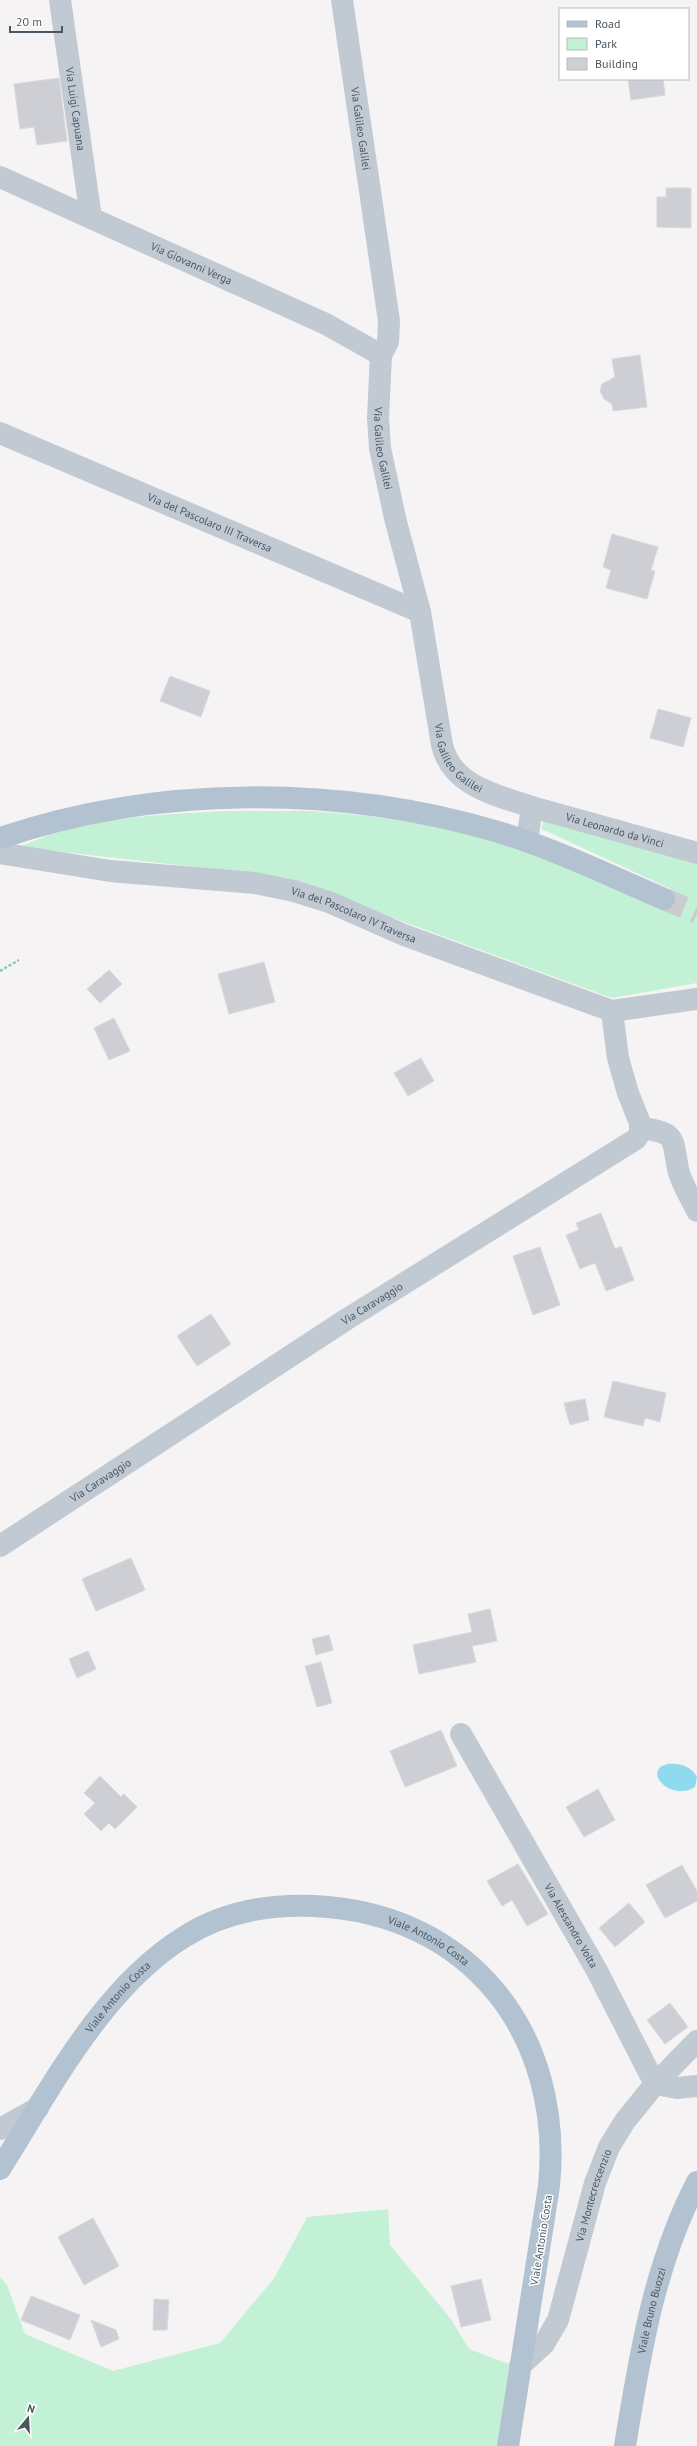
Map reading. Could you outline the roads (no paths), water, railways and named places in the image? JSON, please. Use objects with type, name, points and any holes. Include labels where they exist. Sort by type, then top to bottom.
[{"type":"main road","points":[[0,838],[56,820],[110,809],[207,800],[262,799],[325,802],[407,812],[459,822],[527,841],[664,899]]},
{"type":"main road","name":"Viale Antonio Costa","points":[[0,2169],[38,2108],[114,1996],[163,1952],[204,1926],[251,1911],[302,1906],[374,1914],[422,1933],[464,1961],[484,1979],[504,2001],[531,2048],[546,2093],[552,2144],[551,2171],[508,2446]]},
{"type":"main road","name":"Viale Bruno Buozzi","points":[[625,2446],[641,2351],[653,2295],[667,2250],[697,2182]]},
{"type":"street","name":"Via Luigi Capuana","points":[[60,0],[91,218]]},
{"type":"street","name":"Via Galileo Galilei","points":[[342,0],[389,321],[388,342],[381,355],[378,421],[382,460],[395,518],[420,612],[442,745],[449,764],[456,774],[472,785],[532,807]]},
{"type":"street","name":"Via Giovanni Verga","points":[[0,177],[326,324],[381,355]]},
{"type":"street","name":"Via del Pascolaro III Traversa","points":[[0,434],[420,612]]},
{"type":"street","points":[[527,841],[532,807]]},
{"type":"street","name":"Via Leonardo da Vinci","points":[[532,807],[697,853]]},
{"type":"street","name":"Via del Pascolaro IV Traversa","points":[[0,853],[102,870],[255,883],[294,890],[329,902],[404,935],[612,1011],[697,999]]},
{"type":"street","points":[[612,1011],[618,1058],[641,1128],[666,1134],[674,1141],[678,1170],[697,1211]]},
{"type":"street","name":"Via Caravaggio","points":[[0,1546],[347,1319],[636,1139],[641,1128]]},
{"type":"street","name":"Via Alessandro Volta","points":[[461,1734],[596,1969],[654,2084]]},
{"type":"street","name":"Via Montecrescenzio","points":[[520,2366],[540,2349],[552,2332],[568,2288],[602,2163],[620,2129],[654,2084],[697,2041]]},
{"type":"street","points":[[654,2084],[677,2088],[697,2086]]},
{"type":"street","points":[[0,2129],[38,2108]]},
{"type":"water","points":[[668,1764],[684,1766],[691,1770],[697,1777],[695,1787],[686,1791],[676,1791],[668,1788],[662,1783],[658,1778],[657,1772],[660,1767]]},
{"type":"tunnel","points":[[664,899],[697,913]]}]
